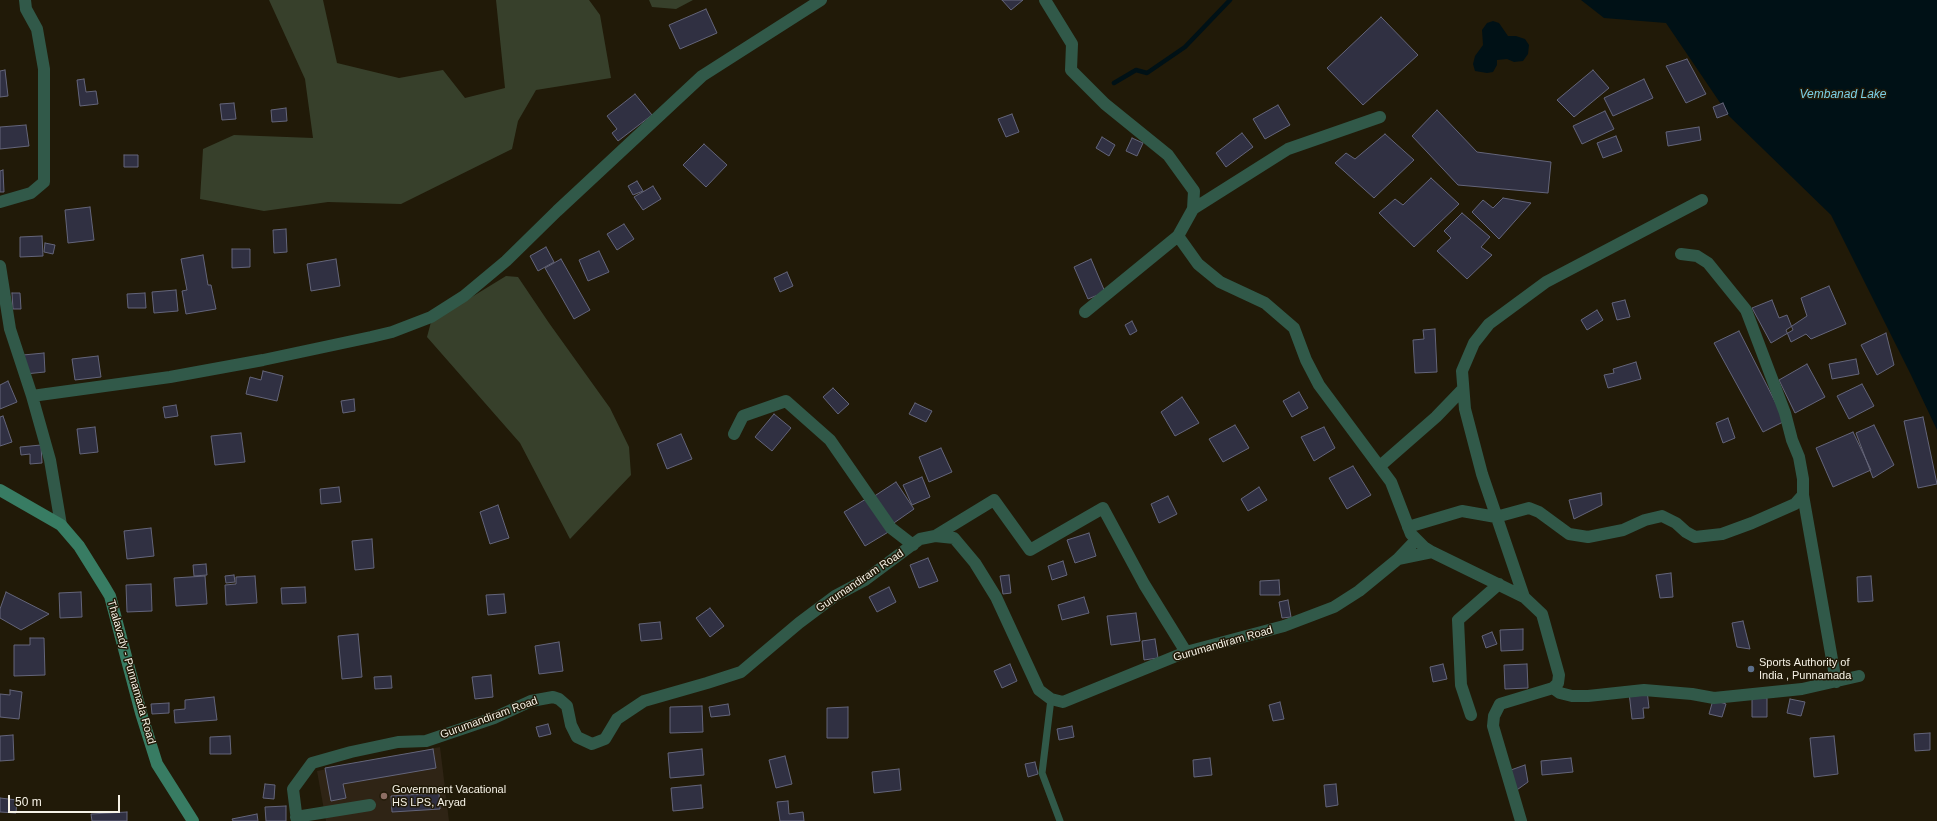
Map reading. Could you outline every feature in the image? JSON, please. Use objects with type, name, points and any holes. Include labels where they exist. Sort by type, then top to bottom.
[{"type":"main road","name":"Thalavady - Punnamada Road","points":[[0,490],[61,525],[92,566],[110,596],[141,712],[157,764],[193,821]]},
{"type":"street","points":[[0,202],[31,193],[44,182],[44,69],[37,29],[26,9],[26,0]]},
{"type":"street","points":[[32,396],[170,377],[263,360],[392,332],[431,317],[464,296],[506,261],[557,211],[702,76],[821,0]]},
{"type":"street","points":[[1045,0],[1072,44],[1071,70],[1105,104],[1168,155],[1194,190],[1193,209],[1178,236],[1085,312]]},
{"type":"street","points":[[1193,209],[1288,149],[1380,118]]},
{"type":"street","points":[[1524,597],[1480,467],[1465,409],[1462,371],[1474,343],[1489,324],[1546,282],[1702,200]]},
{"type":"street","points":[[1178,236],[1198,264],[1220,282],[1265,303],[1294,328],[1306,360],[1319,385],[1391,482],[1408,527],[1416,540],[1432,552],[1524,597],[1539,609],[1545,622],[1559,675],[1558,683],[1553,688],[1500,704],[1494,716],[1494,730],[1521,821]]},
{"type":"street","points":[[1681,254],[1697,256],[1708,263],[1746,310],[1785,413],[1792,440],[1799,457],[1803,479],[1803,495],[1836,682]]},
{"type":"street","points":[[0,266],[10,329],[32,396],[50,460],[61,525]]},
{"type":"street","points":[[1380,466],[1436,417],[1464,389]]},
{"type":"street","points":[[734,434],[743,416],[786,401],[830,440],[891,528],[913,545]]},
{"type":"street","points":[[1408,527],[1462,511],[1496,516],[1529,508],[1539,512],[1569,534],[1588,537],[1623,530],[1645,520],[1662,516],[1676,523],[1686,532],[1695,537],[1722,534],[1752,523],[1795,504],[1803,495]]},
{"type":"street","points":[[935,536],[994,500],[1030,550],[1103,508],[1144,584],[1186,652]]},
{"type":"street","name":"Gurumandiram Road","points":[[296,819],[293,789],[312,763],[391,743],[426,741],[494,718],[531,701],[553,697],[559,699],[567,706],[571,725],[577,737],[592,744],[605,739],[617,719],[644,701],[741,672],[799,623],[835,596],[871,575],[920,540],[935,536],[954,538],[975,563],[996,596],[1039,690],[1051,699],[1064,702],[1186,652],[1284,626],[1334,607],[1359,591],[1398,559],[1416,540]]},
{"type":"street","points":[[1398,559],[1432,552]]},
{"type":"street","points":[[1471,715],[1461,685],[1458,620],[1499,584]]},
{"type":"street","points":[[1553,688],[1560,693],[1572,696],[1588,696],[1644,690],[1692,694],[1714,698],[1802,689],[1859,676]]},
{"type":"street","points":[[296,819],[370,805]]},
{"type":"lane","points":[[1051,699],[1042,773],[1060,821]]},
{"type":"shaded area","name":"Government Vacational HS LPS, Aryad","points":[[440,747],[449,821],[326,821],[317,771]]},
{"type":"green space","points":[[269,0],[323,0],[337,63],[399,78],[443,70],[465,98],[505,88],[496,0],[589,0],[600,15],[611,78],[536,90],[518,121],[512,149],[401,204],[328,202],[264,211],[200,199],[203,149],[234,135],[313,138],[305,79]]},
{"type":"green space","points":[[649,0],[693,0],[676,9],[652,7]]},
{"type":"green space","points":[[506,276],[518,277],[610,408],[629,447],[631,475],[570,539],[520,443],[427,337],[431,322]]},
{"type":"water","name":"Vembanad Lake","points":[[1581,0],[1937,0],[1937,430],[1831,215],[1729,116],[1666,23],[1604,18]]},
{"type":"water","points":[[1493,21],[1499,23],[1508,36],[1516,36],[1525,39],[1529,45],[1528,54],[1523,61],[1514,62],[1507,59],[1497,60],[1497,65],[1493,72],[1487,73],[1475,71],[1473,64],[1475,56],[1483,45],[1482,30],[1487,23]]},
{"type":"building","points":[[1002,0],[1023,0],[1011,10]]},
{"type":"building","points":[[706,9],[717,33],[680,49],[669,25]]},
{"type":"building","points":[[1381,17],[1418,55],[1363,105],[1327,68]]},
{"type":"building","points":[[1687,59],[1706,94],[1686,103],[1666,66]]},
{"type":"building","points":[[5,70],[8,96],[0,97],[0,71]]},
{"type":"building","points":[[1593,70],[1609,88],[1574,117],[1557,100]]},
{"type":"building","points":[[84,79],[86,92],[96,91],[98,104],[80,106],[77,80]]},
{"type":"building","points":[[1644,79],[1653,98],[1613,116],[1604,98]]},
{"type":"building","points":[[635,94],[652,115],[618,141],[612,133],[617,129],[607,116]]},
{"type":"building","points":[[234,103],[236,119],[222,120],[220,104]]},
{"type":"building","points":[[1723,103],[1728,114],[1717,118],[1713,107]]},
{"type":"building","points":[[1278,105],[1290,125],[1265,139],[1253,119]]},
{"type":"building","points":[[286,108],[287,121],[272,122],[271,110]]},
{"type":"building","points":[[1437,110],[1477,152],[1551,162],[1548,193],[1458,185],[1412,136]]},
{"type":"building","points":[[1605,111],[1614,129],[1582,144],[1573,126]]},
{"type":"building","points":[[1012,114],[1019,132],[1006,137],[998,119]]},
{"type":"building","points":[[26,125],[29,146],[0,149],[0,127]]},
{"type":"building","points":[[1699,127],[1701,140],[1668,146],[1666,132]]},
{"type":"building","points":[[1242,133],[1253,147],[1226,167],[1216,153]]},
{"type":"building","points":[[1385,134],[1414,160],[1374,198],[1335,163],[1346,153],[1355,159]]},
{"type":"building","points":[[1616,136],[1622,151],[1603,158],[1597,143]]},
{"type":"building","points":[[1102,137],[1115,145],[1109,156],[1096,148]]},
{"type":"building","points":[[1132,138],[1143,143],[1137,156],[1126,151]]},
{"type":"building","points":[[704,144],[727,165],[706,187],[683,165]]},
{"type":"building","points":[[124,155],[138,155],[138,167],[124,167]]},
{"type":"building","points":[[3,170],[4,192],[0,192],[0,171]]},
{"type":"building","points":[[1431,178],[1459,204],[1414,247],[1379,213],[1395,199],[1403,205]]},
{"type":"building","points":[[637,181],[643,191],[633,195],[628,186]]},
{"type":"building","points":[[653,186],[661,199],[643,210],[634,197]]},
{"type":"building","points":[[1503,198],[1531,203],[1499,239],[1472,212],[1483,200],[1493,208]]},
{"type":"building","points":[[90,207],[94,240],[68,243],[65,210]]},
{"type":"building","points":[[1462,213],[1490,237],[1481,247],[1492,255],[1467,279],[1437,251],[1451,238],[1444,231]]},
{"type":"building","points":[[624,224],[634,239],[617,250],[607,234]]},
{"type":"building","points":[[286,229],[287,252],[274,253],[273,230]]},
{"type":"building","points":[[42,236],[43,256],[20,257],[20,237]]},
{"type":"building","points":[[45,243],[55,245],[53,254],[44,252]]},
{"type":"building","points":[[546,247],[554,262],[538,271],[530,256]]},
{"type":"building","points":[[232,249],[250,249],[250,267],[232,268]]},
{"type":"building","points":[[599,251],[609,272],[588,281],[579,260]]},
{"type":"building","points":[[203,255],[208,285],[211,285],[216,309],[186,314],[182,291],[187,290],[181,259]]},
{"type":"building","points":[[336,259],[340,286],[311,291],[307,264]]},
{"type":"building","points":[[561,259],[590,310],[574,319],[545,268]]},
{"type":"building","points":[[1091,259],[1105,292],[1088,299],[1074,267]]},
{"type":"building","points":[[787,272],[793,286],[780,292],[774,278]]},
{"type":"building","points":[[1829,286],[1846,324],[1811,339],[1806,334],[1791,342],[1786,330],[1807,316],[1801,298]]},
{"type":"building","points":[[176,290],[178,311],[154,313],[152,292]]},
{"type":"building","points":[[12,293],[20,293],[21,309],[13,309]]},
{"type":"building","points":[[145,293],[146,308],[128,308],[127,294]]},
{"type":"building","points":[[1625,300],[1630,317],[1617,320],[1612,303]]},
{"type":"building","points":[[1772,300],[1779,318],[1787,315],[1793,330],[1771,343],[1752,308]]},
{"type":"building","points":[[1597,310],[1603,320],[1587,330],[1581,320]]},
{"type":"building","points":[[1132,321],[1137,331],[1130,335],[1125,325]]},
{"type":"building","points":[[1435,329],[1437,372],[1415,373],[1413,340],[1424,339],[1423,330]]},
{"type":"building","points":[[1739,331],[1785,421],[1763,432],[1714,343]]},
{"type":"building","points":[[1886,333],[1894,365],[1877,375],[1861,345]]},
{"type":"building","points":[[44,353],[45,372],[25,374],[23,355]]},
{"type":"building","points":[[98,356],[101,377],[75,380],[72,359]]},
{"type":"building","points":[[1856,359],[1859,374],[1832,379],[1829,364]]},
{"type":"building","points":[[1636,362],[1641,379],[1608,388],[1604,375],[1614,373],[1613,369]]},
{"type":"building","points":[[1807,364],[1825,397],[1795,413],[1779,380]]},
{"type":"building","points":[[263,371],[283,376],[277,401],[246,394],[250,377],[261,380]]},
{"type":"building","points":[[8,381],[17,402],[0,409],[0,385]]},
{"type":"building","points":[[1862,384],[1874,406],[1849,419],[1837,396]]},
{"type":"building","points":[[833,388],[849,404],[838,414],[823,397]]},
{"type":"building","points":[[1299,392],[1308,408],[1292,417],[1283,401]]},
{"type":"building","points":[[1182,397],[1199,423],[1175,436],[1161,412]]},
{"type":"building","points":[[354,399],[355,411],[343,413],[341,401]]},
{"type":"building","points":[[915,403],[932,411],[926,422],[909,414]]},
{"type":"building","points":[[176,405],[178,416],[165,418],[163,407]]},
{"type":"building","points":[[774,414],[791,428],[772,451],[755,437]]},
{"type":"building","points":[[3,416],[12,442],[0,446],[0,417]]},
{"type":"building","points":[[1923,417],[1937,484],[1918,488],[1904,421]]},
{"type":"building","points":[[1728,418],[1735,438],[1723,443],[1716,423]]},
{"type":"building","points":[[1235,425],[1249,448],[1223,462],[1209,439]]},
{"type":"building","points":[[1874,425],[1894,465],[1873,478],[1856,433]]},
{"type":"building","points":[[95,427],[98,452],[80,454],[77,429]]},
{"type":"building","points":[[1324,427],[1335,448],[1314,461],[1301,437]]},
{"type":"building","points":[[1853,432],[1871,470],[1833,487],[1816,448]]},
{"type":"building","points":[[241,433],[245,462],[215,465],[211,436]]},
{"type":"building","points":[[681,434],[692,459],[667,469],[657,444]]},
{"type":"building","points":[[41,445],[42,463],[30,464],[30,454],[21,455],[20,447]]},
{"type":"building","points":[[941,448],[952,472],[929,482],[919,457]]},
{"type":"building","points":[[1353,466],[1371,495],[1347,509],[1329,478]]},
{"type":"building","points":[[922,477],[930,497],[912,505],[903,485]]},
{"type":"building","points":[[896,482],[914,509],[891,525],[873,497]]},
{"type":"building","points":[[339,487],[341,502],[321,504],[320,489]]},
{"type":"building","points":[[1259,487],[1267,500],[1248,511],[1241,499]]},
{"type":"building","points":[[1601,493],[1602,505],[1574,519],[1569,500]]},
{"type":"building","points":[[1168,496],[1177,514],[1159,523],[1151,504]]},
{"type":"building","points":[[866,499],[890,531],[865,546],[844,512]]},
{"type":"building","points":[[498,505],[509,538],[490,544],[480,512]]},
{"type":"building","points":[[151,528],[154,556],[127,559],[124,531]]},
{"type":"building","points":[[1089,533],[1096,556],[1075,563],[1067,540]]},
{"type":"building","points":[[372,539],[374,568],[355,570],[352,541]]},
{"type":"building","points":[[928,558],[938,581],[919,588],[910,565]]},
{"type":"building","points":[[1063,561],[1067,575],[1052,580],[1048,566]]},
{"type":"building","points":[[206,564],[207,575],[194,576],[193,565]]},
{"type":"building","points":[[1671,573],[1673,597],[1660,598],[1656,575]]},
{"type":"building","points":[[234,575],[235,582],[226,583],[225,576]]},
{"type":"building","points":[[1009,575],[1011,593],[1003,594],[1000,576]]},
{"type":"building","points":[[205,576],[207,604],[176,606],[174,578]]},
{"type":"building","points":[[255,576],[257,603],[226,605],[225,585],[236,584],[236,577]]},
{"type":"building","points":[[1871,576],[1873,601],[1858,602],[1857,577]]},
{"type":"building","points":[[1279,580],[1280,595],[1260,595],[1260,581]]},
{"type":"building","points":[[151,584],[152,611],[127,612],[126,585]]},
{"type":"building","points":[[305,587],[306,603],[282,604],[281,588]]},
{"type":"building","points":[[889,587],[896,602],[877,612],[869,597]]},
{"type":"building","points":[[6,592],[49,614],[21,630],[0,618],[0,609]]},
{"type":"building","points":[[81,592],[82,617],[60,618],[59,593]]},
{"type":"building","points":[[504,594],[506,613],[488,615],[486,595]]},
{"type":"building","points":[[1084,597],[1089,613],[1062,620],[1058,605]]},
{"type":"building","points":[[1288,600],[1291,617],[1282,618],[1279,602]]},
{"type":"building","points":[[710,608],[724,626],[710,637],[696,618]]},
{"type":"building","points":[[1136,613],[1140,641],[1111,645],[1107,616]]},
{"type":"building","points":[[1743,621],[1750,649],[1737,647],[1732,623]]},
{"type":"building","points":[[660,622],[662,639],[641,641],[639,624]]},
{"type":"building","points":[[1523,629],[1523,650],[1501,651],[1500,630]]},
{"type":"building","points":[[1492,632],[1497,644],[1486,648],[1482,636]]},
{"type":"building","points":[[358,634],[362,677],[342,679],[338,636]]},
{"type":"building","points":[[30,638],[44,638],[45,675],[14,676],[14,645],[30,645]]},
{"type":"building","points":[[1155,639],[1158,658],[1144,660],[1142,641]]},
{"type":"building","points":[[559,642],[563,671],[539,674],[535,646]]},
{"type":"building","points":[[1010,664],[1017,681],[1002,688],[994,671]]},
{"type":"building","points":[[1443,664],[1447,679],[1433,682],[1430,667]]},
{"type":"building","points":[[1527,664],[1528,688],[1505,689],[1504,665]]},
{"type":"building","points":[[491,675],[493,697],[475,699],[472,677]]},
{"type":"building","points":[[391,676],[392,688],[375,689],[374,677]]},
{"type":"building","points":[[10,690],[22,692],[19,719],[0,717],[0,694],[10,695]]},
{"type":"building","points":[[1647,690],[1649,708],[1643,708],[1644,718],[1632,719],[1629,692]]},
{"type":"building","points":[[214,697],[217,720],[175,723],[174,710],[185,709],[185,700]]},
{"type":"building","points":[[1752,698],[1767,698],[1767,717],[1752,717]]},
{"type":"building","points":[[1790,699],[1805,702],[1801,716],[1787,713]]},
{"type":"building","points":[[1713,700],[1726,704],[1722,717],[1709,714]]},
{"type":"building","points":[[1280,702],[1284,719],[1273,721],[1269,705]]},
{"type":"building","points":[[169,703],[169,713],[152,714],[151,704]]},
{"type":"building","points":[[728,704],[730,715],[711,717],[709,707]]},
{"type":"building","points":[[702,706],[703,732],[670,733],[670,707]]},
{"type":"building","points":[[848,707],[848,738],[827,738],[827,708]]},
{"type":"building","points":[[548,724],[551,734],[539,737],[536,727]]},
{"type":"building","points":[[1072,726],[1074,737],[1059,740],[1057,729]]},
{"type":"building","points":[[1930,733],[1930,750],[1915,751],[1914,734]]},
{"type":"building","points":[[13,735],[14,760],[0,761],[0,736]]},
{"type":"building","points":[[230,736],[231,754],[210,754],[210,737]]},
{"type":"building","points":[[1834,736],[1838,774],[1814,777],[1810,738]]},
{"type":"building","points":[[433,749],[436,768],[343,784],[346,798],[331,801],[325,768]]},
{"type":"building","points":[[702,749],[704,775],[670,778],[668,753]]},
{"type":"building","points":[[785,756],[792,784],[776,788],[769,760]]},
{"type":"building","points":[[1210,758],[1212,775],[1194,777],[1193,760]]},
{"type":"building","points":[[1571,758],[1573,772],[1542,775],[1541,761]]},
{"type":"building","points":[[1035,762],[1038,774],[1028,777],[1025,764]]},
{"type":"building","points":[[1525,765],[1528,782],[1514,792],[1508,771]]},
{"type":"building","points":[[899,769],[901,790],[874,793],[872,772]]},
{"type":"building","points":[[265,784],[275,785],[274,799],[263,798]]},
{"type":"building","points":[[1336,784],[1338,805],[1326,807],[1324,785]]},
{"type":"building","points":[[701,785],[703,808],[673,811],[671,788]]},
{"type":"building","points":[[439,793],[440,809],[392,812],[391,796]]},
{"type":"building","points":[[0,798],[17,800],[16,813],[0,812]]},
{"type":"building","points":[[788,801],[789,814],[803,812],[804,821],[780,821],[777,802]]},
{"type":"building","points":[[286,806],[286,821],[266,821],[265,807]]},
{"type":"building","points":[[127,812],[127,821],[92,821],[91,814]]},
{"type":"building","points":[[257,814],[258,821],[233,821],[232,819]]},
{"type":"waterway","points":[[1114,83],[1136,70],[1147,73],[1185,47],[1230,0]]},
{"type":"place","name":"Sports Authority of India , Punnamada","points":[[1751,669]]},
{"type":"place","name":"Government Vacational HS LPS, Aryad","points":[[384,796]]}]
